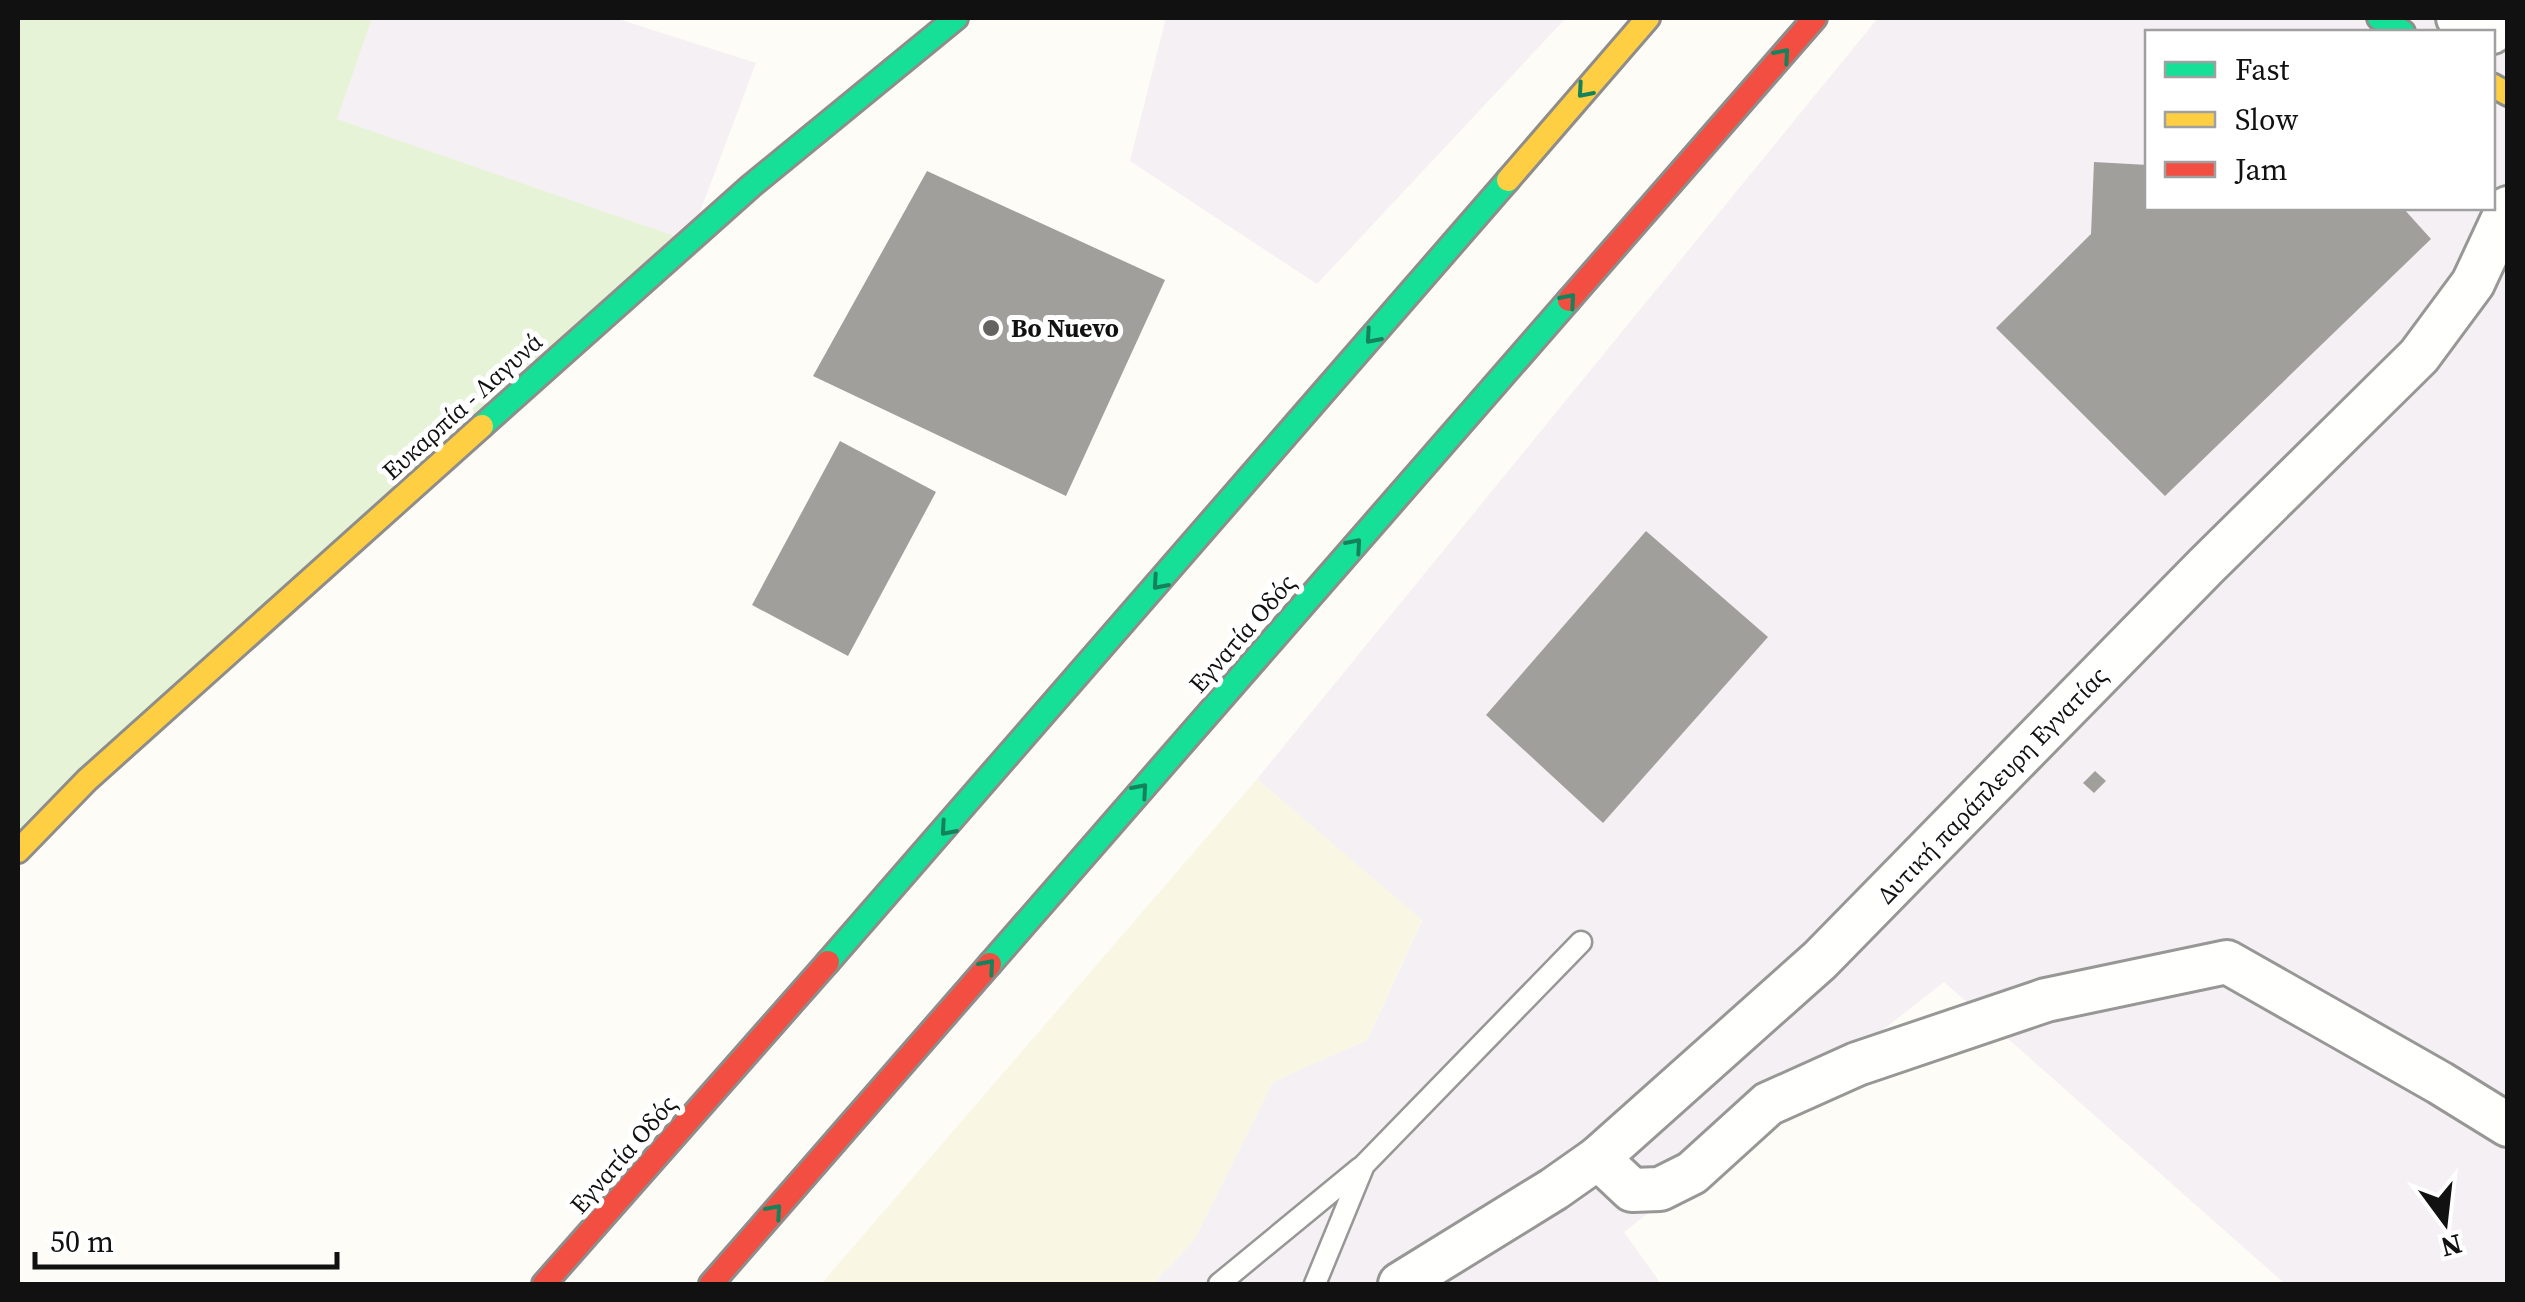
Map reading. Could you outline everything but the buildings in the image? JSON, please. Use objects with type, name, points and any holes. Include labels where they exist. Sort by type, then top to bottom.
[{"type":"main road","name":"Ευκαρπία - Λαγυνά","points":[[18,851],[87,780],[750,186],[956,18]]},
{"type":"main road","name":"Εγνατία Οδός","points":[[544,1284],[963,810],[1648,18]]},
{"type":"main road","name":"Εγνατία Οδός","points":[[711,1284],[1815,18]]},
{"type":"street","points":[[2458,18],[2485,30]]},
{"type":"street","name":"Δυτική παράπλευρη Εγνατίας","points":[[1400,1284],[1598,1158],[1820,960],[2206,566],[2419,356],[2474,282],[2508,208]]},
{"type":"street","points":[[1598,1158],[1632,1190],[1660,1189],[1692,1173],[1768,1104],[1858,1064],[2046,1000],[2226,962],[2440,1082],[2508,1125]]},
{"type":"lane","points":[[1219,1284],[1364,1165],[1581,942]]},
{"type":"lane","points":[[1315,1284],[1364,1165]]},
{"type":"shaded area","points":[[372,18],[615,18],[756,63],[689,241],[336,119]]},
{"type":"shaded area","points":[[1166,18],[1566,18],[1317,284],[1130,161]]},
{"type":"shaded area","points":[[1878,18],[2507,18],[2507,1284],[2285,1284],[1944,982],[1624,1232],[1661,1284],[1153,1284],[1194,1240],[1273,1081],[1367,1040],[1422,921],[1257,779]]},
{"type":"shaded area","points":[[1257,779],[1422,920],[1367,1040],[1273,1082],[1194,1240],[1153,1284],[821,1284]]},
{"type":"green space","points":[[18,18],[372,18],[337,119],[689,241],[18,851]]},
{"type":"traffic: fast","points":[[482,426],[751,186],[956,18]]},
{"type":"traffic: fast","points":[[2379,18],[2400,30]]},
{"type":"traffic: fast","points":[[828,962],[1508,180]]},
{"type":"traffic: fast","points":[[990,964],[1569,300]]},
{"type":"traffic: slow","points":[[1508,180],[1648,18]]},
{"type":"traffic: slow","points":[[2495,87],[2508,94]]},
{"type":"traffic: slow","points":[[18,851],[87,780],[482,426]]},
{"type":"traffic: jam","points":[[1569,300],[1815,18]]},
{"type":"traffic: jam","points":[[544,1284],[828,962]]},
{"type":"traffic: jam","points":[[711,1284],[990,964]]},
{"type":"place","name":"Bo Nuevo","points":[[991,328]]}]
